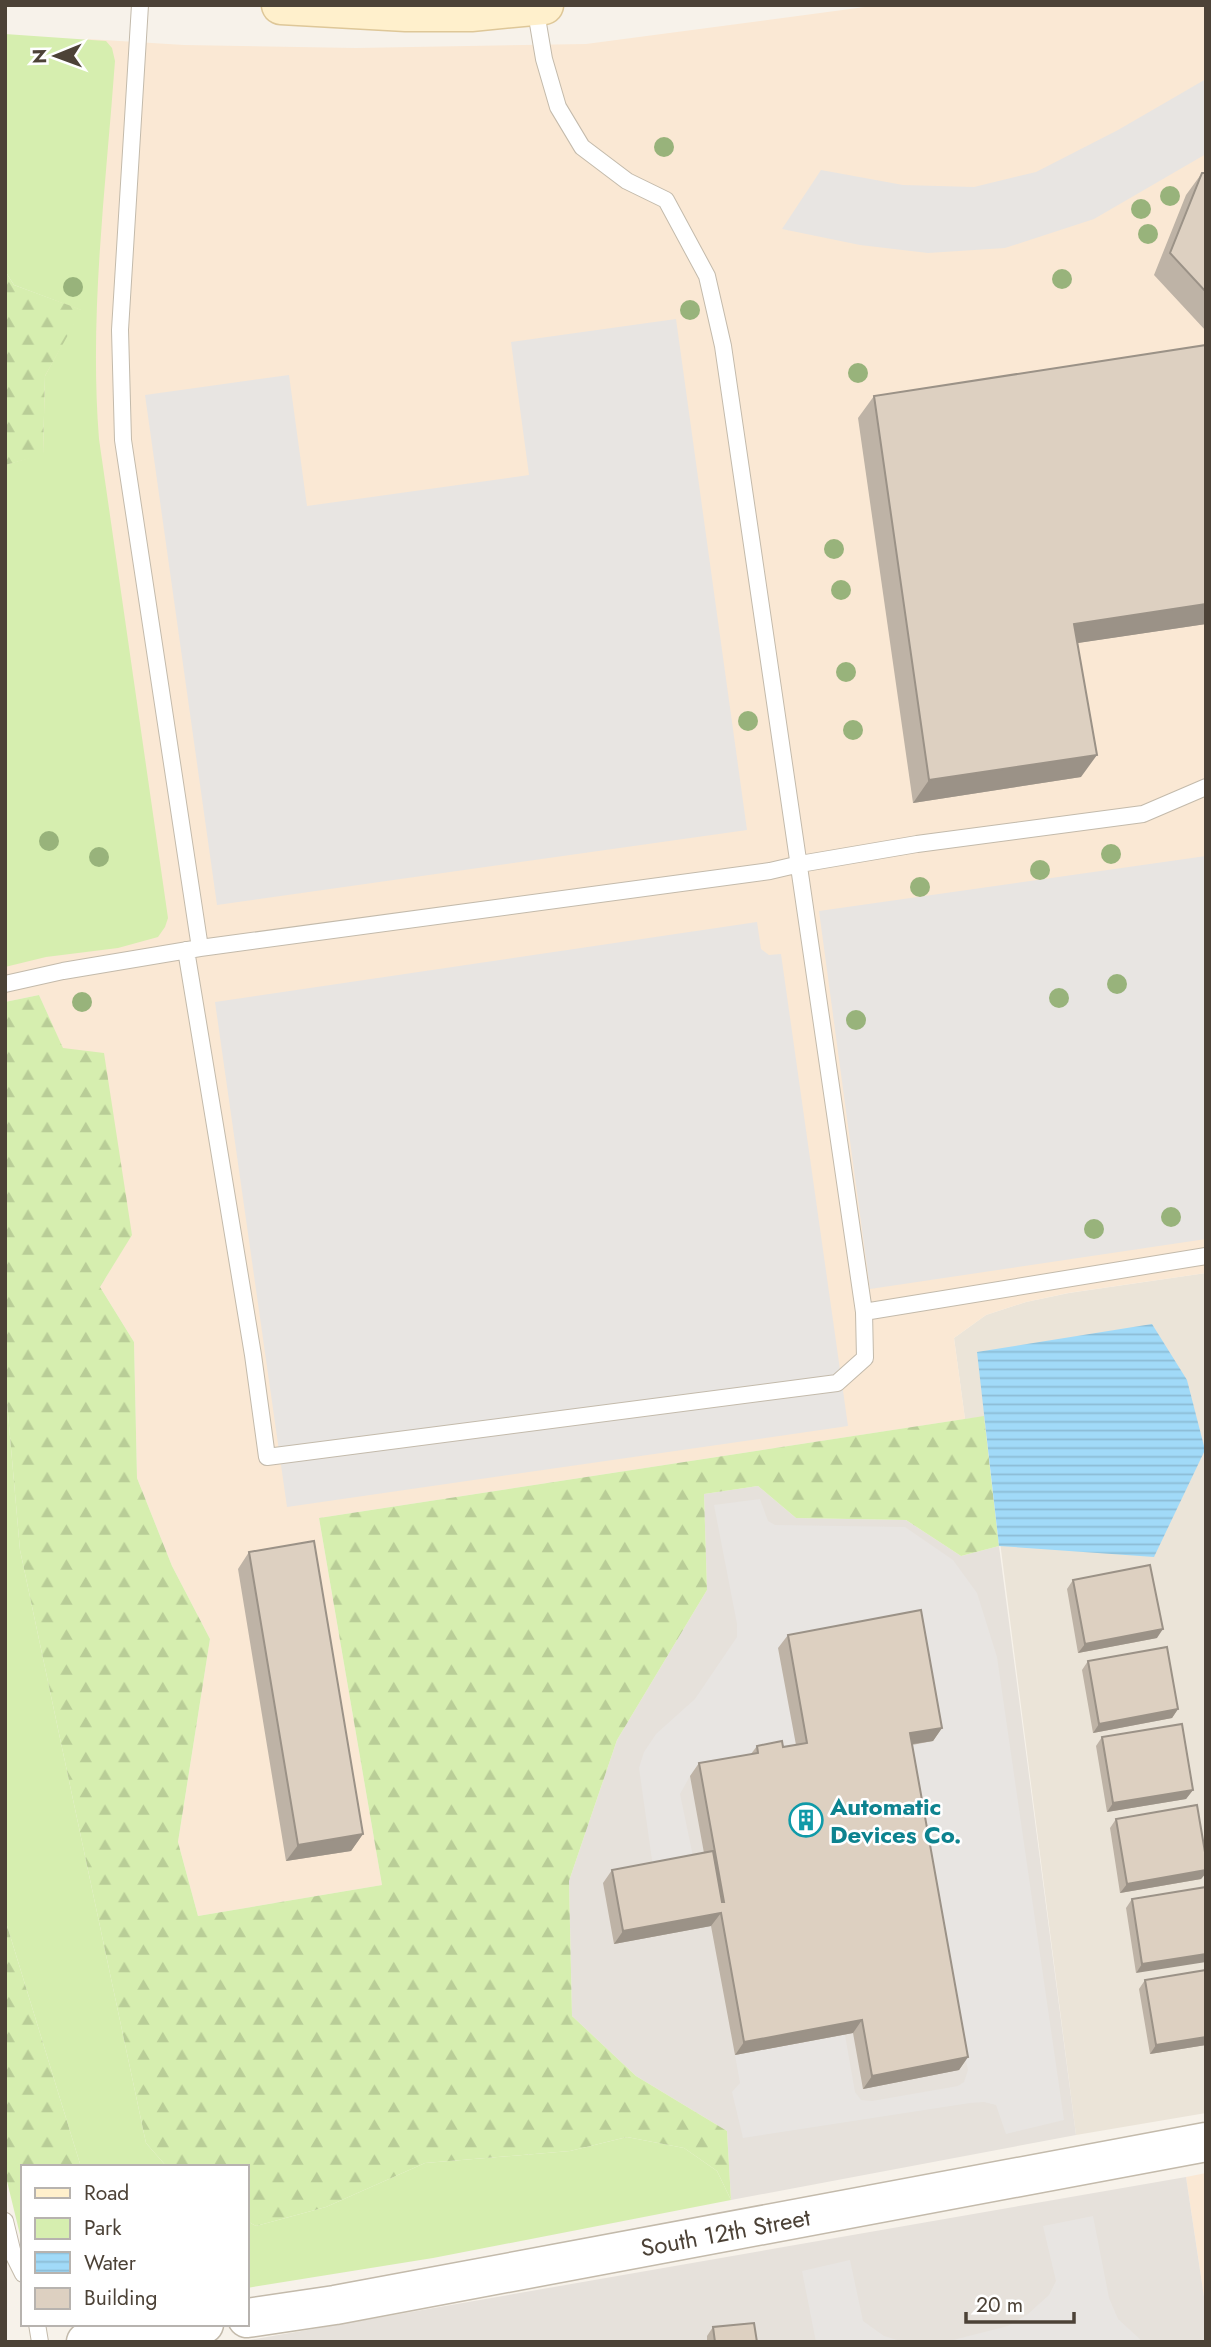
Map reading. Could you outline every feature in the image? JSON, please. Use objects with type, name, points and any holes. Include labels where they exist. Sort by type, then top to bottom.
[{"type":"main road","points":[[281,5],[406,12],[471,12],[544,5]]},
{"type":"street","name":"South 12th Street","points":[[248,2318],[348,2302],[1206,2142]]},
{"type":"street","points":[[86,2342],[191,2326]]},
{"type":"lane","points":[[140,5],[120,331],[123,440],[267,1457],[837,1383],[865,1358],[863,1312],[800,864],[723,346],[707,275],[666,200],[627,181],[582,147],[558,107],[544,59],[536,6]]},
{"type":"lane","points":[[5,984],[63,971],[193,949],[756,873],[917,844],[1143,814],[1206,786]]},
{"type":"lane","points":[[863,1312],[1206,1256]]},
{"type":"lane","points":[[5,2221],[13,2254],[21,2270]]},
{"type":"shaded area","points":[[880,5],[1206,5],[1206,1273],[1068,1293],[1026,1302],[986,1315],[954,1338],[965,1419],[319,1518],[382,1885],[198,1916],[178,1842],[210,1639],[172,1566],[137,1478],[134,1342],[100,1287],[132,1234],[63,1049],[39,995],[5,1002],[5,465],[43,454],[45,376],[88,39],[184,45],[356,48],[586,44]]},
{"type":"shaded area","points":[[1206,79],[1206,154],[1094,219],[1005,248],[928,253],[860,245],[782,229],[821,170],[903,185],[974,187],[1036,172],[1118,130]]},
{"type":"shaded area","points":[[676,319],[747,830],[217,905],[145,395],[289,375],[307,506],[529,475],[511,342]]},
{"type":"shaded area","points":[[1206,856],[1206,1239],[870,1289],[819,911]]},
{"type":"shaded area","points":[[757,922],[761,949],[769,955],[781,954],[848,1426],[287,1507],[215,1002]]},
{"type":"shaded area","points":[[1206,1273],[1206,2113],[1076,2135],[984,1417],[965,1419],[954,1338],[986,1315],[1026,1302]]},
{"type":"shaded area","points":[[758,1486],[796,1518],[906,1520],[961,1556],[999,1546],[1076,2135],[731,2200],[727,2131],[636,2076],[572,2016],[569,1881],[617,1740],[707,1590],[704,1494]]},
{"type":"shaded area","points":[[760,1499],[768,1521],[775,1525],[905,1527],[953,1560],[977,1593],[997,1657],[1064,2120],[1006,2134],[996,2105],[984,2102],[743,2138],[732,2092],[740,2083],[735,2055],[845,2035],[855,2092],[861,2100],[872,2101],[958,2086],[964,2082],[968,2070],[900,1746],[933,1741],[798,1756],[690,1776],[680,1794],[695,1866],[654,1874],[639,1768],[644,1752],[656,1734],[695,1699],[737,1637],[737,1624],[714,1505]]},
{"type":"shaded area","points":[[1206,2173],[1206,2310],[1186,2177]]},
{"type":"shaded area","points":[[1186,2177],[1206,2310],[1206,2342],[238,2342]]},
{"type":"shaded area","points":[[1093,2216],[1109,2298],[1118,2319],[1143,2342],[933,2342],[953,2340],[1008,2326],[1028,2314],[1049,2295],[1056,2281],[1043,2226]]},
{"type":"shaded area","points":[[850,2260],[863,2321],[884,2336],[904,2342],[816,2342],[802,2271]]},
{"type":"green space","points":[[5,34],[106,41],[112,48],[115,61],[97,297],[96,392],[99,439],[168,918],[158,937],[118,948],[46,957],[5,967],[5,465],[43,454],[45,376],[81,310],[14,285],[5,271]]},
{"type":"green space","points":[[5,271],[14,285],[82,310],[45,376],[43,455],[5,465]]},
{"type":"green space","points":[[39,995],[63,1048],[104,1053],[132,1235],[100,1287],[134,1342],[137,1478],[172,1566],[210,1639],[178,1842],[198,1916],[382,1885],[319,1518],[984,1416],[999,1546],[961,1556],[906,1520],[796,1518],[758,1486],[704,1494],[707,1590],[617,1740],[569,1881],[572,2016],[636,2076],[727,2131],[731,2200],[717,2171],[684,2148],[627,2137],[570,2151],[425,2163],[326,2207],[256,2226],[248,2222],[248,2165],[165,2165],[146,2143],[20,1550],[5,1380],[5,1002]]},
{"type":"green space","points":[[5,1380],[20,1550],[146,2143],[165,2165],[80,2165],[5,1919]]},
{"type":"green space","points":[[5,1919],[80,2165],[21,2165],[21,2239],[5,2173]]},
{"type":"green space","points":[[627,2137],[684,2148],[717,2171],[731,2200],[433,2258],[248,2288],[248,2222],[256,2226],[326,2207],[425,2163],[570,2151]]},
{"type":"water","points":[[1152,1324],[1187,1380],[1205,1450],[1154,1557],[999,1546],[977,1352]]},
{"type":"building","points":[[1202,173],[1206,173],[1206,292],[1170,253]]},
{"type":"building","points":[[1206,345],[1206,604],[1074,624],[1097,755],[929,780],[874,396]]},
{"type":"building","points":[[314,1541],[363,1834],[298,1845],[249,1552]]},
{"type":"building","points":[[1150,1565],[1163,1629],[1085,1644],[1073,1580]]},
{"type":"building","name":"Automatic Devices Co.","points":[[921,1610],[942,1728],[910,1733],[968,2057],[872,2076],[862,2020],[744,2042],[721,1913],[623,1931],[612,1870],[713,1851],[724,1902],[699,1763],[758,1753],[757,1746],[782,1741],[783,1747],[807,1743],[788,1635]]},
{"type":"building","points":[[1167,1647],[1178,1709],[1099,1724],[1088,1661]]},
{"type":"building","points":[[1182,1724],[1193,1790],[1113,1803],[1102,1737]]},
{"type":"building","points":[[1197,1805],[1206,1870],[1127,1884],[1116,1819]]},
{"type":"building","points":[[1206,1887],[1206,1954],[1142,1964],[1132,1899]]},
{"type":"building","points":[[1206,1970],[1206,2037],[1156,2045],[1145,1980]]},
{"type":"building","points":[[754,2323],[757,2342],[715,2342],[713,2327]]},
{"type":"place","name":"Automatic Devices Co.","points":[[806,1820]]}]
